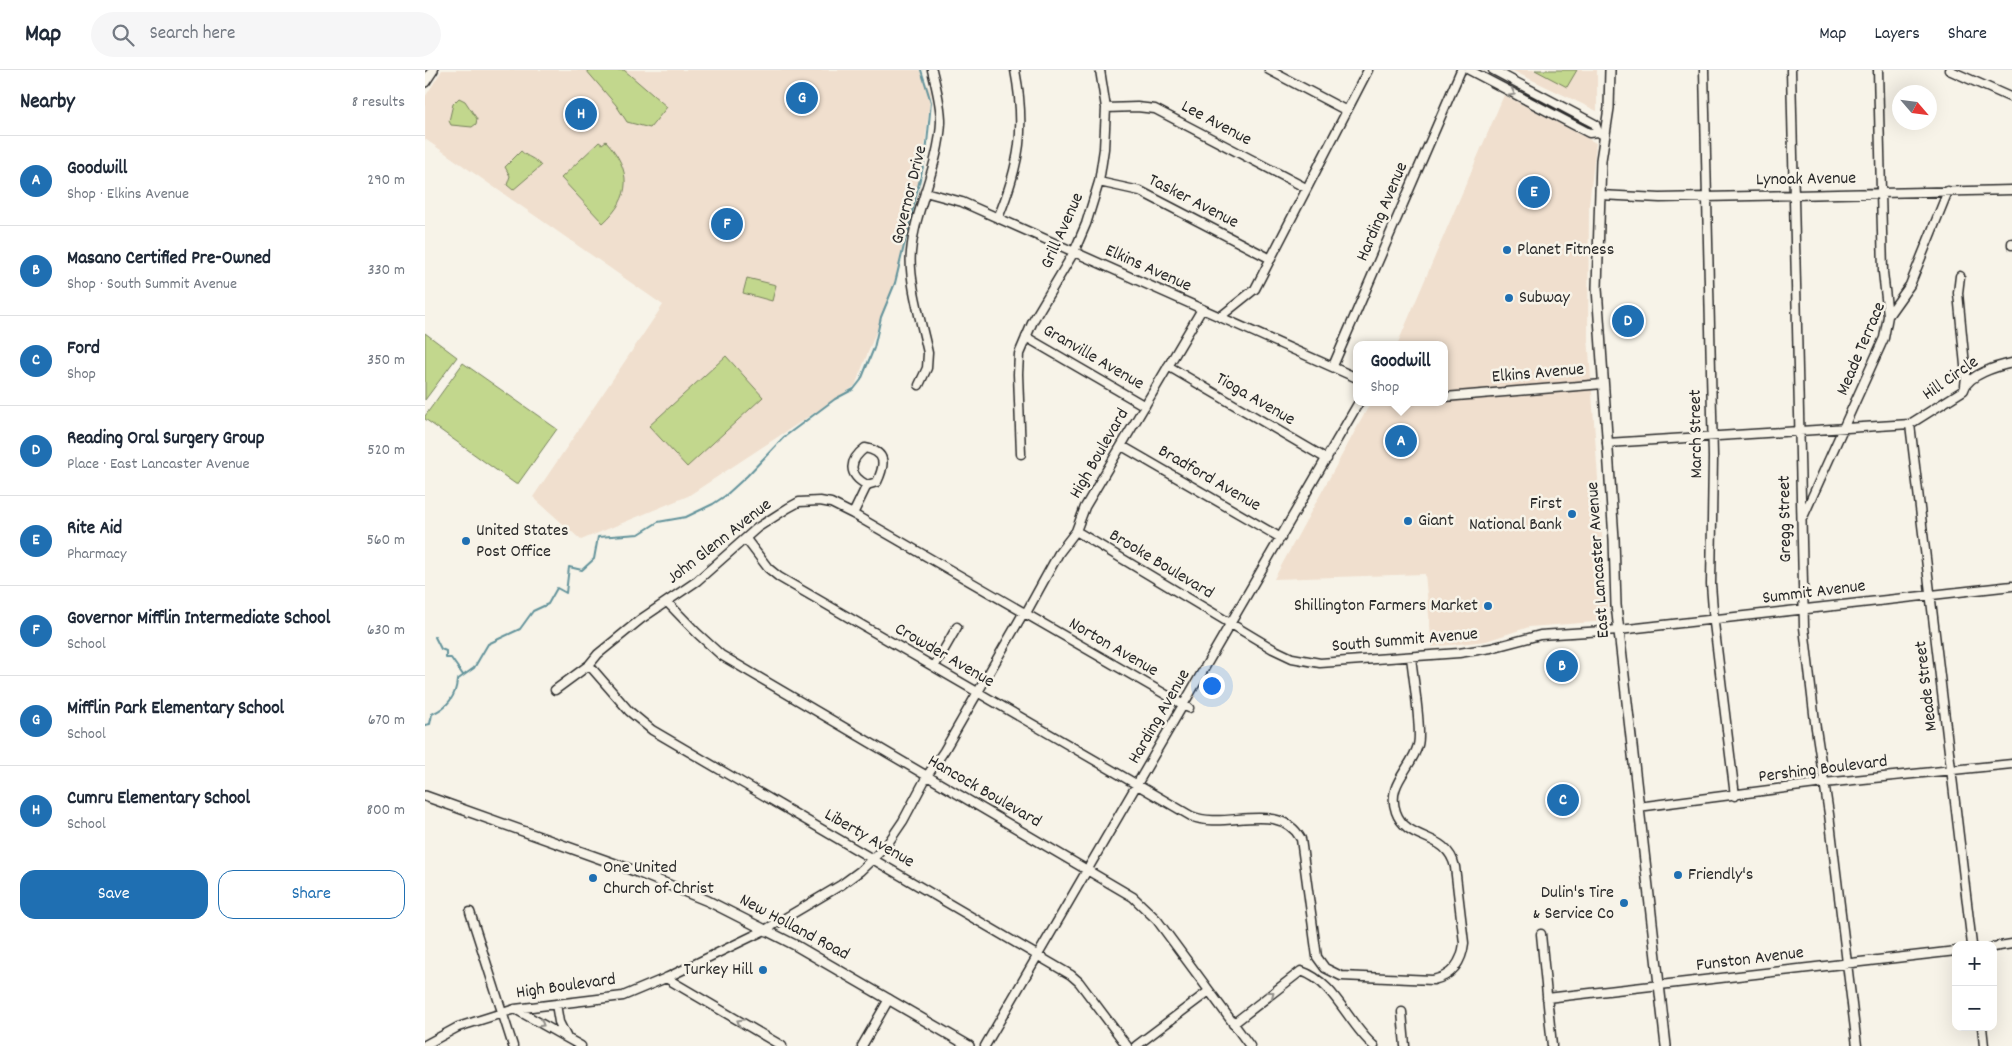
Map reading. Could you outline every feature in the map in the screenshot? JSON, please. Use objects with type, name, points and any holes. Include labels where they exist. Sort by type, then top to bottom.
[{"type":"main road","points":[[425,82],[433,70]]},
{"type":"main road","name":"East Lancaster Avenue","points":[[1610,70],[1609,108],[1601,134],[1597,288],[1619,630],[1666,1046]]},
{"type":"main road","name":"New Holland Road","points":[[425,796],[654,878],[708,901],[795,945],[969,1046]]},
{"type":"street","name":"Governor Drive","points":[[919,385],[927,368],[928,353],[910,258],[925,192],[936,156],[941,123],[939,100],[931,70]]},
{"type":"street","points":[[997,218],[1015,172],[1021,138],[1021,110],[1015,70]]},
{"type":"street","name":"Grill Avenue","points":[[1021,454],[1018,364],[1026,337],[1033,322],[1074,252],[1086,224],[1099,182],[1104,149],[1106,108],[1100,70]]},
{"type":"street","points":[[1269,70],[1347,111]]},
{"type":"street","points":[[1220,317],[1255,289],[1368,70]]},
{"type":"street","name":"Harding Avenue","points":[[1333,366],[1461,70]]},
{"type":"street","points":[[1469,70],[1589,133],[1601,134]]},
{"type":"street","points":[[1493,70],[1595,124],[1601,134]]},
{"type":"street","name":"March Street","points":[[1703,70],[1713,438],[1711,584],[1735,796]]},
{"type":"street","name":"Gregg Street","points":[[1791,70],[1803,610],[1815,722],[1857,1046]]},
{"type":"street","points":[[1878,70],[1883,272],[1889,316]]},
{"type":"street","points":[[1949,70],[2012,98]]},
{"type":"street","name":"Lee Avenue","points":[[1106,108],[1137,106],[1155,109],[1307,188]]},
{"type":"street","name":"Tasker Avenue","points":[[1099,182],[1140,191],[1271,259]]},
{"type":"street","name":"Lynoak Avenue","points":[[1600,195],[1660,198],[2012,190]]},
{"type":"street","name":"Meade Terrace","points":[[1802,519],[1884,338],[1889,316],[1910,285],[1948,191]]},
{"type":"street","name":"Elkins Avenue","points":[[925,192],[962,202],[1353,376]]},
{"type":"street","points":[[1960,276],[1958,293],[1966,376],[1965,386]]},
{"type":"street","name":"High Boulevard","points":[[425,1045],[451,1031],[515,1009],[623,996],[666,978],[765,930],[860,872],[886,846],[903,821],[927,776],[940,757],[1059,553],[1076,531],[1085,507],[1201,309]]},
{"type":"street","name":"Granville Avenue","points":[[1026,337],[1145,406]]},
{"type":"street","name":"Hill Circle","points":[[1910,424],[1964,390],[1965,386],[1988,370],[2012,363]]},
{"type":"street","name":"Tioga Avenue","points":[[1168,366],[1327,459]]},
{"type":"street","name":"Elkins Avenue","points":[[1448,397],[1603,384]]},
{"type":"street","name":"Harding Avenue","points":[[985,1046],[1138,785],[1186,707],[1231,624],[1357,406]]},
{"type":"street","points":[[1607,443],[1713,438],[1910,424]]},
{"type":"street","name":"Meade Street","points":[[1910,424],[1972,941]]},
{"type":"street","name":"Bradford Avenue","points":[[1122,446],[1281,538]]},
{"type":"street","points":[[853,514],[867,485],[877,482],[884,468],[881,457],[874,450],[865,448],[857,454],[853,464],[857,480],[867,485]]},
{"type":"street","name":"John Glenn Avenue","points":[[555,690],[589,665],[598,654],[641,619],[697,581],[728,552],[747,539],[757,528],[799,502],[813,500],[826,502],[853,514],[1025,613]]},
{"type":"street","name":"Brooke Boulevard","points":[[1076,531],[1231,624]]},
{"type":"street","name":"Crowder Avenue","points":[[747,539],[768,568],[779,577],[1187,814],[1202,820],[1211,821],[1272,818],[1293,827],[1301,839],[1315,948],[1319,961],[1328,971],[1346,977],[1428,980],[1441,978],[1456,966],[1461,959],[1463,949],[1453,860],[1444,846],[1412,832],[1403,824],[1397,813],[1394,799],[1397,782],[1418,743],[1411,657]]},
{"type":"street","name":"Summit Avenue","points":[[1619,630],[2012,586]]},
{"type":"street","name":"Hancock Boulevard","points":[[667,602],[721,655],[1127,893],[1149,911],[1250,1046]]},
{"type":"street","name":"Norton Avenue","points":[[1025,613],[1186,707]]},
{"type":"street","name":"South Summit Avenue","points":[[1231,624],[1279,652],[1311,662],[1331,663],[1475,651],[1540,635],[1619,630]]},
{"type":"street","points":[[934,667],[957,627]]},
{"type":"street","name":"Liberty Avenue","points":[[589,665],[629,711],[647,726],[1039,955],[1076,979],[1127,1046]]},
{"type":"street","name":"Pershing Boulevard","points":[[1638,808],[1824,784],[2012,764]]},
{"type":"street","points":[[470,912],[513,1046]]},
{"type":"street","points":[[1541,934],[1552,1046]]},
{"type":"street","points":[[1997,946],[2012,944]]},
{"type":"street","name":"Funston Avenue","points":[[1547,998],[1952,951]]},
{"type":"street","points":[[1233,1024],[1301,971],[1328,989],[1363,1035],[1375,1046]]},
{"type":"street","points":[[666,978],[782,1046]]},
{"type":"street","points":[[1136,1046],[1209,991]]},
{"type":"street","points":[[862,1046],[889,1000]]},
{"type":"street","points":[[556,1004],[559,1022],[567,1038]]},
{"type":"street","points":[[515,1009],[581,1046]]},
{"type":"street","points":[[1402,1012],[1405,1046]]},
{"type":"street","points":[[1982,1031],[1984,1046]]},
{"type":"shaded area","points":[[442,70],[920,70],[931,92],[922,170],[898,275],[855,386],[688,496],[581,540],[533,497],[663,305],[425,139],[425,97]]},
{"type":"shaded area","points":[[1511,70],[1597,70],[1597,111]]},
{"type":"shaded area","points":[[1504,95],[1596,143],[1589,205],[1588,336],[1608,621],[1529,627],[1486,641],[1432,647],[1425,574],[1274,579],[1369,406],[1448,406],[1448,341],[1399,341]]},
{"type":"green space","points":[[586,70],[624,70],[667,107],[650,128],[627,122],[616,105]]},
{"type":"green space","points":[[1535,70],[1577,70],[1567,87]]},
{"type":"green space","points":[[459,98],[465,101],[477,119],[476,124],[472,127],[451,125],[449,121],[453,104]]},
{"type":"green space","points":[[606,141],[621,162],[625,183],[624,193],[619,203],[613,213],[603,223],[561,178],[599,142],[602,144]]},
{"type":"green space","points":[[521,151],[541,166],[513,190],[507,185],[510,176],[505,167]]},
{"type":"green space","points":[[747,278],[776,285],[772,301],[743,293]]},
{"type":"green space","points":[[425,333],[457,357],[425,400]]},
{"type":"green space","points":[[726,356],[763,397],[687,467],[649,426]]},
{"type":"green space","points":[[463,363],[557,429],[517,485],[425,419],[425,416]]},
{"type":"waterway","points":[[425,725],[430,724],[432,714],[442,709],[449,701],[455,692],[457,680],[474,668],[488,644],[520,629],[533,611],[548,604],[557,588],[566,593],[569,567],[582,570],[594,559],[598,537],[639,534],[658,522],[686,517],[713,504],[747,476],[784,437],[835,399],[854,389],[861,380],[874,348],[881,317],[895,283],[926,154],[931,102],[921,70]]},
{"type":"waterway","points":[[435,637],[441,649],[446,651],[446,658],[451,658],[463,675]]},
{"type":"place","name":"Mifflin Park Elementary School","points":[[802,98]]},
{"type":"place","name":"Cumru Elementary School","points":[[581,114]]},
{"type":"place","name":"Rite Aid","points":[[1534,192]]},
{"type":"place","name":"Governor Mifflin Intermediate School","points":[[727,224]]},
{"type":"place","name":"Planet Fitness","points":[[1507,250]]},
{"type":"place","name":"Subway","points":[[1509,298]]},
{"type":"place","name":"Reading Oral Surgery Group","points":[[1628,321]]},
{"type":"place","name":"Goodwill","points":[[1401,441]]},
{"type":"place","name":"First National Bank","points":[[1572,514]]},
{"type":"place","name":"Giant","points":[[1408,521]]},
{"type":"place","name":"United States Post Office","points":[[466,541]]},
{"type":"place","name":"Shillington Farmers Market","points":[[1488,606]]},
{"type":"place","name":"Masano Certified Pre-Owned","points":[[1562,666]]},
{"type":"place","name":"Ford","points":[[1563,800]]},
{"type":"place","name":"Friendly's","points":[[1678,875]]},
{"type":"place","name":"One United Church of Christ","points":[[593,878]]},
{"type":"place","name":"Dulin's Tire & Service Co","points":[[1624,903]]},
{"type":"place","name":"Turkey Hill","points":[[763,970]]}]
